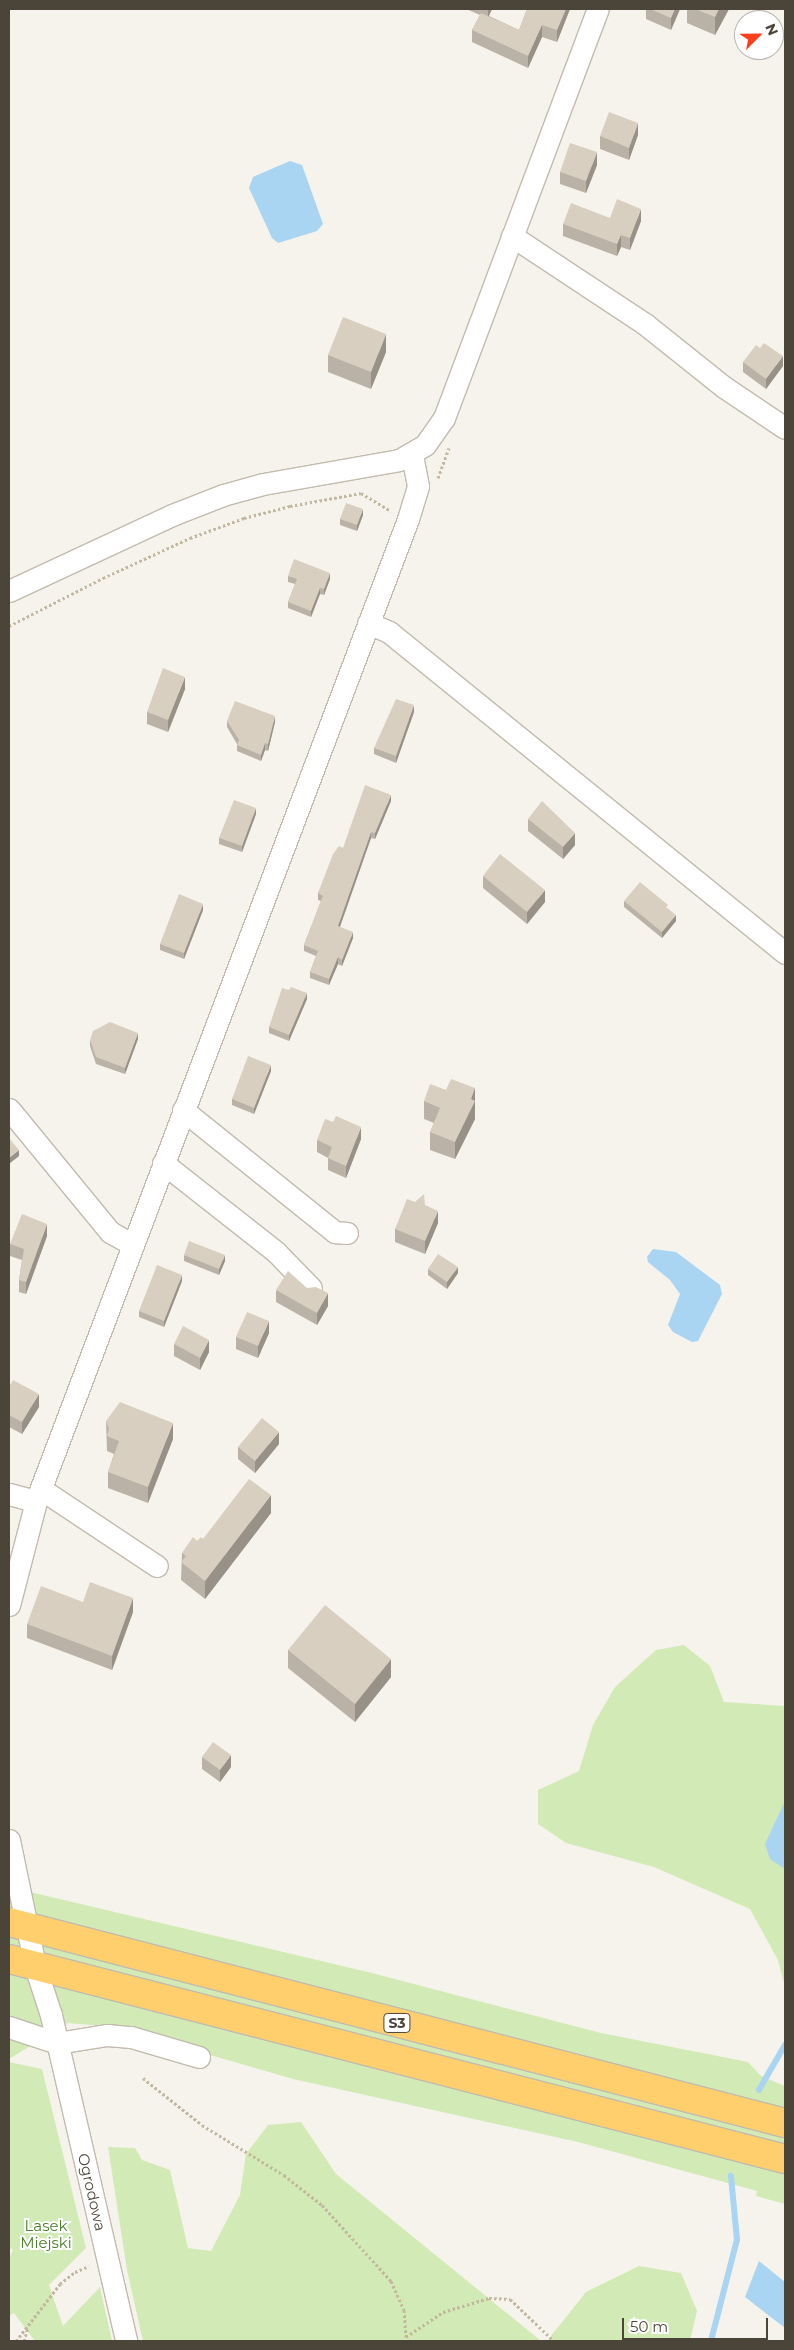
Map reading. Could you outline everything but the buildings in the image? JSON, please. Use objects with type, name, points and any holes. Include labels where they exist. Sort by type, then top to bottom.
[{"type":"highway","name":"S3","points":[[18,1925],[785,2123]]},
{"type":"highway","name":"S3","points":[[9,1959],[785,2159]]},
{"type":"street","points":[[9,591],[172,515],[223,495],[281,481],[383,464],[412,455],[432,438],[444,418],[598,9]]},
{"type":"street","points":[[512,236],[645,324],[724,387],[785,428]]},
{"type":"street","points":[[9,1605],[38,1495],[162,1163],[408,519],[418,486],[412,455]]},
{"type":"street","points":[[368,623],[390,632],[785,953]]},
{"type":"street","points":[[9,1109],[110,1232],[132,1245]]},
{"type":"street","points":[[183,1110],[335,1232],[347,1233]]},
{"type":"street","points":[[162,1163],[276,1252],[311,1288]]},
{"type":"street","points":[[9,1494],[38,1495],[157,1566]]},
{"type":"street","name":"Ogrodowa","points":[[9,1840],[18,1925],[35,1966],[57,2043],[126,2341]]},
{"type":"street","points":[[9,2027],[57,2043],[121,2035],[199,2057]]},
{"type":"path","points":[[9,626],[190,538],[290,506],[361,493],[408,519]]},
{"type":"path","points":[[144,2078],[202,2124],[284,2175],[322,2205],[391,2281],[404,2310],[406,2337],[443,2312],[489,2298],[510,2299],[554,2341]]},
{"type":"path","points":[[16,2341],[67,2278],[87,2266],[108,2261]]},
{"type":"path","points":[[24,2341],[29,2325]]},
{"type":"green space","points":[[684,1645],[710,1666],[724,1702],[785,1706],[785,1987],[778,1960],[750,1909],[654,1867],[566,1843],[538,1824],[538,1790],[579,1771],[593,1725],[615,1687],[656,1650]]},
{"type":"green space","points":[[9,1887],[372,1973],[601,2033],[748,2062],[761,2076],[785,2086],[785,2204],[756,2196],[757,2191],[578,2142],[293,2079],[113,2027],[68,2023],[9,2059]]},
{"type":"green space","name":"Lasek Miejski","points":[[9,2062],[42,2069],[86,2248],[49,2285],[63,2326],[100,2287],[112,2341],[35,2341],[14,2313],[9,2316],[9,2259],[13,2250],[9,2247]]},
{"type":"green space","points":[[301,2122],[336,2174],[541,2341],[143,2341],[127,2270],[108,2147],[135,2148],[142,2160],[170,2170],[188,2248],[211,2251],[240,2195],[246,2154],[268,2125]]},
{"type":"green space","points":[[639,2266],[681,2273],[697,2311],[690,2341],[547,2341],[586,2292]]},
{"type":"water","points":[[290,161],[302,165],[323,224],[317,231],[278,243],[272,238],[249,188],[253,177]]},
{"type":"water","points":[[653,1249],[676,1252],[720,1285],[722,1294],[698,1341],[692,1342],[673,1332],[668,1325],[680,1294],[670,1280],[648,1262],[647,1257]]},
{"type":"water","points":[[785,1801],[785,1869],[770,1859],[765,1844]]},
{"type":"water","points":[[759,2261],[785,2282],[785,2328],[745,2297]]},
{"type":"waterway","points":[[759,2090],[785,2045]]},
{"type":"waterway","points":[[711,2341],[737,2240],[731,2176]]}]
